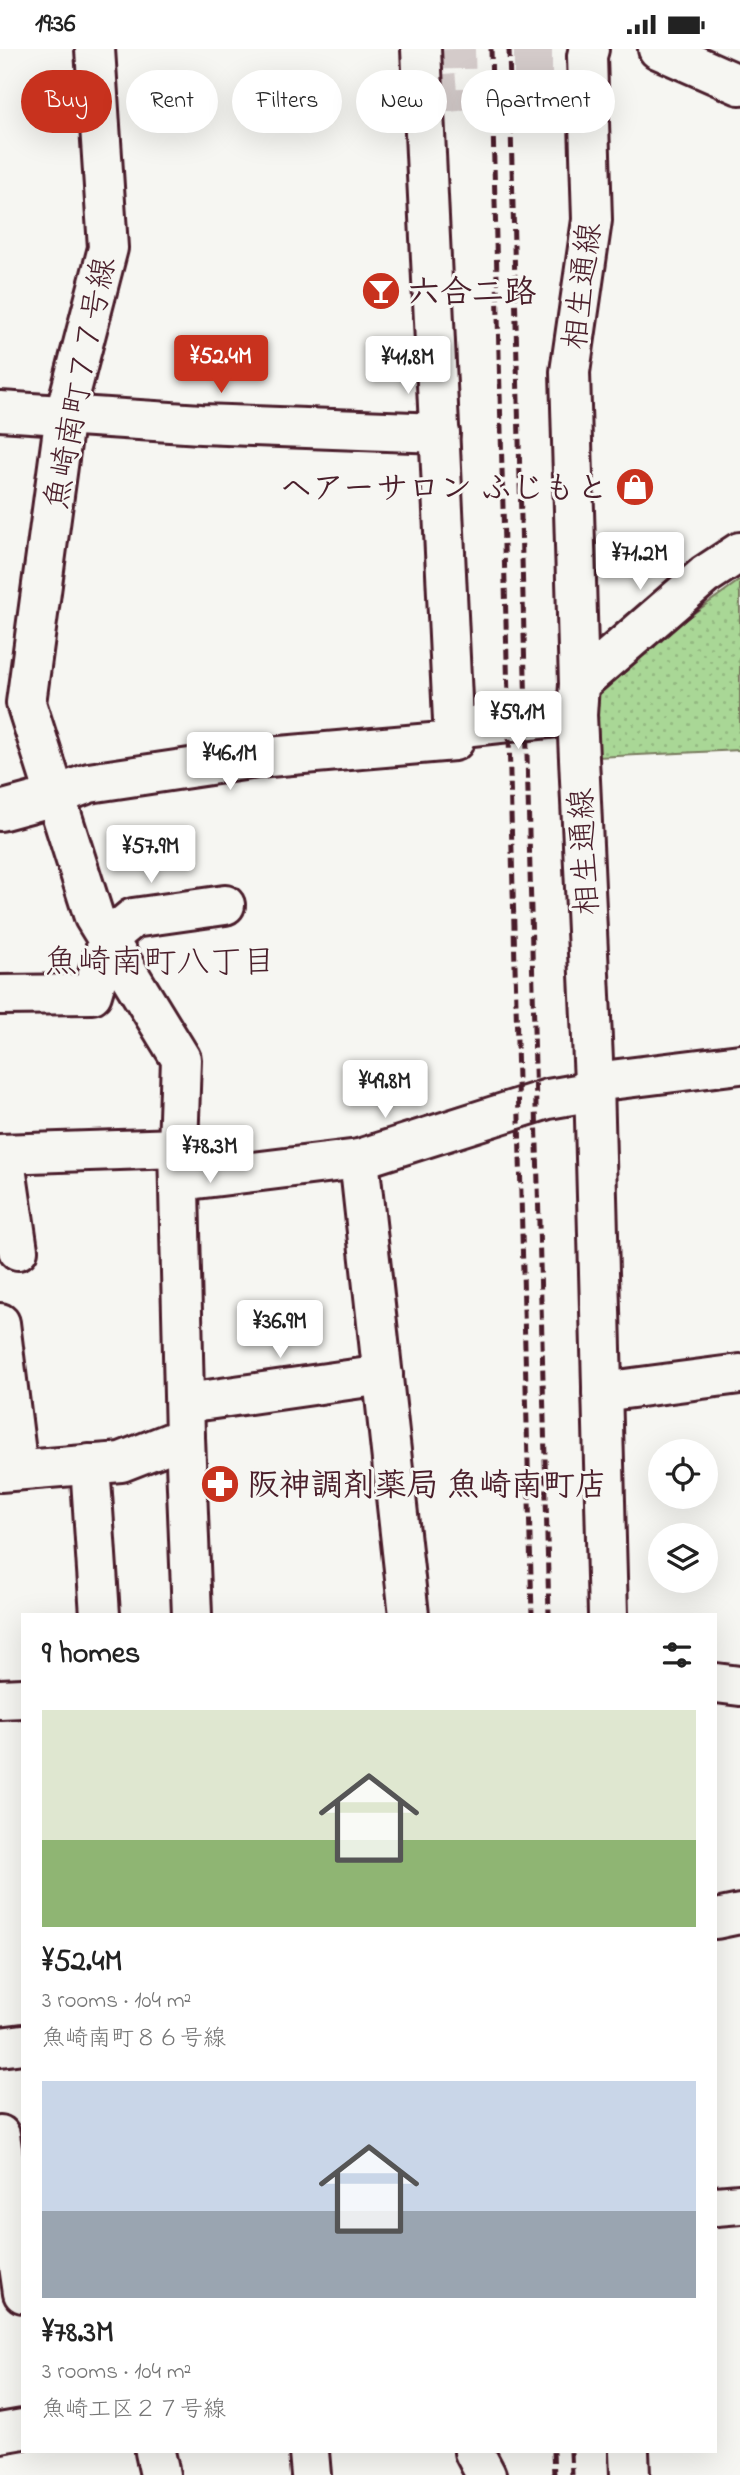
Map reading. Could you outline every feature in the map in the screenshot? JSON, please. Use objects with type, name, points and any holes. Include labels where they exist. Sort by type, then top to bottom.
[{"type":"street","name":"魚崎南町７７号線","points":[[96,49],[107,248],[65,414],[26,703],[94,917],[181,1059],[179,1165],[192,1613]]},
{"type":"street","points":[[421,49],[454,735]]},
{"type":"street","name":"相生通線","points":[[589,49],[587,56],[592,221],[570,372],[578,700],[594,1086],[608,1613]]},
{"type":"street","points":[[658,49],[740,85]]},
{"type":"street","points":[[0,411],[201,424],[440,433]]},
{"type":"street","points":[[0,811],[55,796],[89,783],[257,758],[454,735],[578,700],[705,575],[740,552]]},
{"type":"street","points":[[0,996],[92,994],[108,938],[133,918],[225,905]]},
{"type":"street","points":[[18,1250],[2,1154],[179,1165],[359,1159],[594,1086],[740,1064]]},
{"type":"street","points":[[359,1159],[409,1613]]},
{"type":"street","points":[[1,1323],[9,1471],[121,1462],[185,1420],[383,1375]]},
{"type":"street","points":[[602,1392],[740,1374]]},
{"type":"street","points":[[90,1464],[100,1613]]},
{"type":"street","points":[[717,1683],[740,1686]]},
{"type":"street","points":[[0,1699],[21,1698]]},
{"type":"street","points":[[717,1919],[740,1914]]},
{"type":"street","points":[[0,2047],[21,2043]]},
{"type":"street","points":[[0,2135],[21,2279]]},
{"type":"street","points":[[717,2206],[740,2204]]},
{"type":"street","points":[[0,2433],[21,2429]]},
{"type":"street","points":[[155,2453],[160,2475]]},
{"type":"street","points":[[309,2453],[311,2475]]},
{"type":"street","points":[[475,2453],[486,2475]]},
{"type":"street","points":[[629,2453],[630,2475]]},
{"type":"green space","points":[[740,580],[740,750],[597,757],[594,697],[661,637]]},
{"type":"tunnel","points":[[447,93],[457,92],[456,49]]},
{"type":"tunnel","points":[[533,49],[533,70]]},
{"type":"railway","points":[[491,49],[532,1613]]},
{"type":"railway","points":[[509,49],[549,1613]]},
{"type":"railway","points":[[553,2453],[554,2475]]},
{"type":"railway","points":[[571,2453],[572,2475]]},
{"type":"place","name":"六合二路","points":[[381,291]]},
{"type":"place","name":"ヘアーサロン ふじもと","points":[[635,487]]},
{"type":"place","name":"阪神調剤薬局 魚崎南町店","points":[[220,1484]]},
{"type":"district","name":"魚崎南町八丁目","points":[[160,960]]}]
